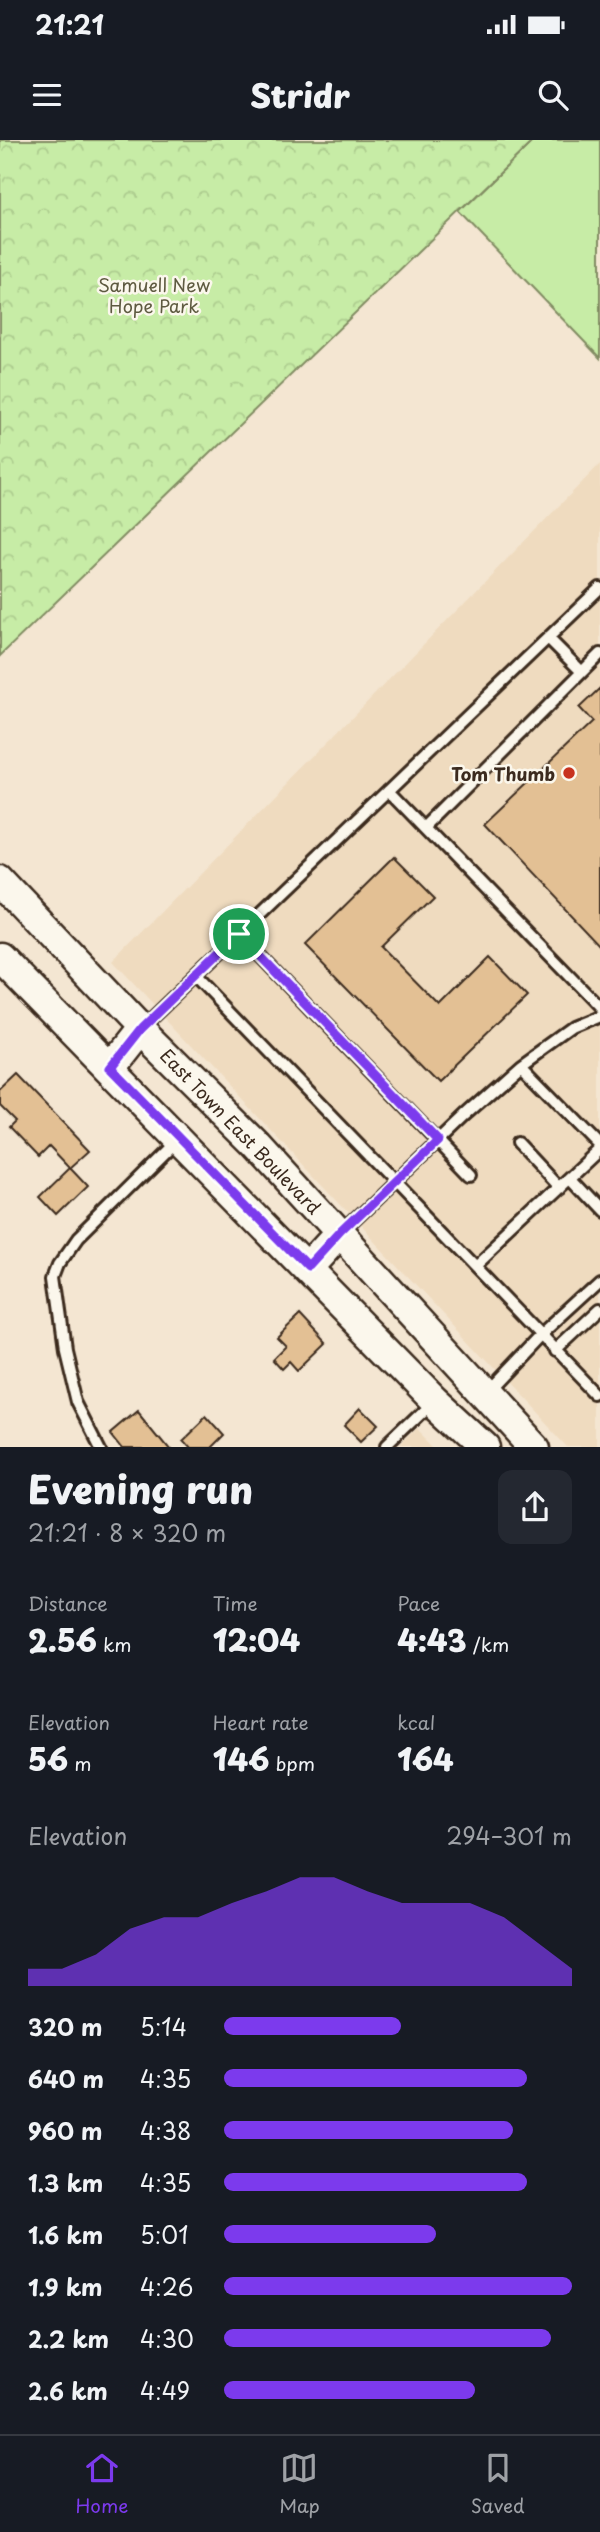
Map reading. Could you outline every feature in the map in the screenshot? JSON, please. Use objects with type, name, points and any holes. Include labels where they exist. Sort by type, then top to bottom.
[{"type":"street","name":"East Town East Boulevard","points":[[0,881],[140,1029],[257,1145],[534,1447]]},
{"type":"street","points":[[0,957],[435,1401],[485,1447]]},
{"type":"street","points":[[110,1067],[140,1029]]},
{"type":"street","points":[[308,1269],[340,1234]]},
{"type":"lane","points":[[140,1029],[600,588]]},
{"type":"lane","points":[[548,638],[582,672]]},
{"type":"lane","points":[[426,828],[600,654]]},
{"type":"lane","points":[[389,790],[600,1008]]},
{"type":"lane","points":[[239,934],[471,1175]]},
{"type":"lane","points":[[196,976],[600,1396]]},
{"type":"lane","points":[[340,1234],[521,1064],[570,1028],[600,1016]]},
{"type":"lane","points":[[475,1266],[600,1147],[521,1064]]},
{"type":"lane","points":[[101,1447],[78,1402],[65,1348],[55,1276],[60,1263],[76,1240],[179,1138]]},
{"type":"lane","points":[[517,1143],[559,1188]]},
{"type":"lane","points":[[570,1178],[600,1210]]},
{"type":"lane","points":[[485,1393],[540,1335],[600,1280]]},
{"type":"lane","points":[[555,1351],[600,1309]]},
{"type":"lane","points":[[586,1323],[594,1332]]},
{"type":"lane","points":[[387,1447],[435,1401]]},
{"type":"shaded area","points":[[600,464],[600,1447],[568,1447],[113,962]]},
{"type":"shaded area","points":[[420,1428],[439,1447],[400,1447]]},
{"type":"green space","name":"Samuell New Hope Park","points":[[0,140],[534,140],[0,656]]},
{"type":"green space","points":[[534,140],[600,140],[600,358],[460,212]]},
{"type":"building","name":"Tom Thumb","points":[[600,688],[600,946],[485,824],[592,722],[579,708]]},
{"type":"building","points":[[394,857],[433,896],[381,947],[440,1007],[490,957],[527,995],[438,1081],[305,945]]},
{"type":"building","points":[[18,1075],[90,1150],[70,1168],[49,1146],[38,1157],[9,1127],[15,1121],[0,1106],[0,1092]]},
{"type":"building","points":[[70,1168],[88,1187],[58,1216],[40,1197]]},
{"type":"building","points":[[300,1315],[327,1344],[299,1371],[291,1362],[284,1369],[274,1358],[286,1346],[277,1337]]},
{"type":"building","points":[[360,1408],[378,1426],[361,1442],[344,1425]]},
{"type":"building","points":[[139,1410],[169,1447],[125,1447],[113,1432]]},
{"type":"building","points":[[207,1414],[224,1433],[210,1447],[188,1447],[181,1439]]},
{"type":"place","name":"Tom Thumb","points":[[569,773]]},
{"type":"route","points":[[239,934],[438,1140],[340,1234],[308,1269],[110,1067],[140,1029],[239,934]]}]
